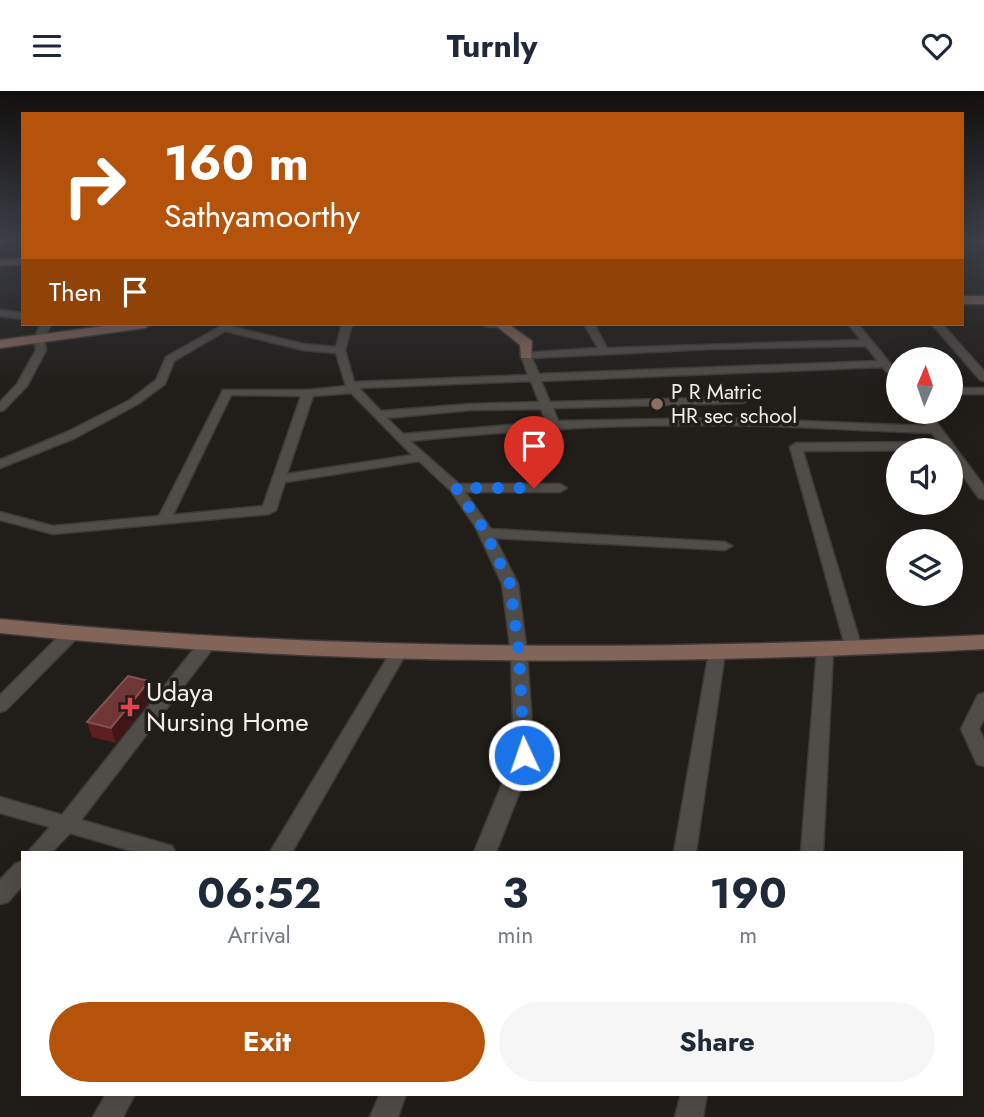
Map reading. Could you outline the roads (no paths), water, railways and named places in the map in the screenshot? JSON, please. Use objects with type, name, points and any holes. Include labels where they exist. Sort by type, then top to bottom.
[{"type":"street","points":[[964,300],[984,299]]},
{"type":"street","points":[[0,313],[21,316]]},
{"type":"street","points":[[0,408],[22,386],[41,350],[39,338],[45,326]]},
{"type":"street","points":[[0,344],[130,326]]},
{"type":"street","points":[[0,464],[71,435],[134,402],[160,382],[170,359],[224,326],[303,347],[340,350]]},
{"type":"street","points":[[346,326],[340,350],[352,387],[400,438],[456,488],[485,533],[510,584],[519,653],[524,755],[485,851]]},
{"type":"street","points":[[503,326],[527,344],[526,355],[553,424]]},
{"type":"street","points":[[590,326],[604,351]]},
{"type":"street","points":[[855,326],[886,363]]},
{"type":"street","points":[[939,326],[984,378]]},
{"type":"street","points":[[526,355],[869,343]]},
{"type":"street","points":[[164,519],[227,392],[307,393],[352,387],[536,376],[886,363]]},
{"type":"street","points":[[963,391],[984,391]]},
{"type":"street","points":[[0,516],[53,530],[269,510],[307,393]]},
{"type":"street","points":[[379,415],[546,405],[743,400]]},
{"type":"street","points":[[400,438],[553,424],[767,422],[937,430]]},
{"type":"street","points":[[932,424],[942,438]]},
{"type":"street","points":[[854,649],[796,447],[886,446]]},
{"type":"street","points":[[279,479],[422,457]]},
{"type":"street","points":[[963,466],[984,495]]},
{"type":"street","points":[[456,488],[560,488]]},
{"type":"street","points":[[485,533],[725,546]]},
{"type":"street","points":[[0,626],[207,644],[519,653],[825,651],[984,642]]},
{"type":"street","points":[[0,706],[72,633]]},
{"type":"street","points":[[40,851],[66,824],[207,644]]},
{"type":"street","points":[[282,851],[400,650]]},
{"type":"street","points":[[812,851],[825,651]]},
{"type":"street","points":[[685,851],[717,652]]},
{"type":"street","points":[[984,699],[970,729],[984,759]]},
{"type":"street","points":[[0,805],[160,851]]},
{"type":"street","points":[[0,895],[21,872]]},
{"type":"street","points":[[107,1117],[121,1096]]},
{"type":"street","points":[[384,1117],[392,1096]]},
{"type":"street","points":[[689,1117],[694,1096]]},
{"type":"place","name":"P R Matric HR sec school","points":[[657,404]]},
{"type":"place","name":"Udaya Nursing Home","points":[[130,707]]}]
